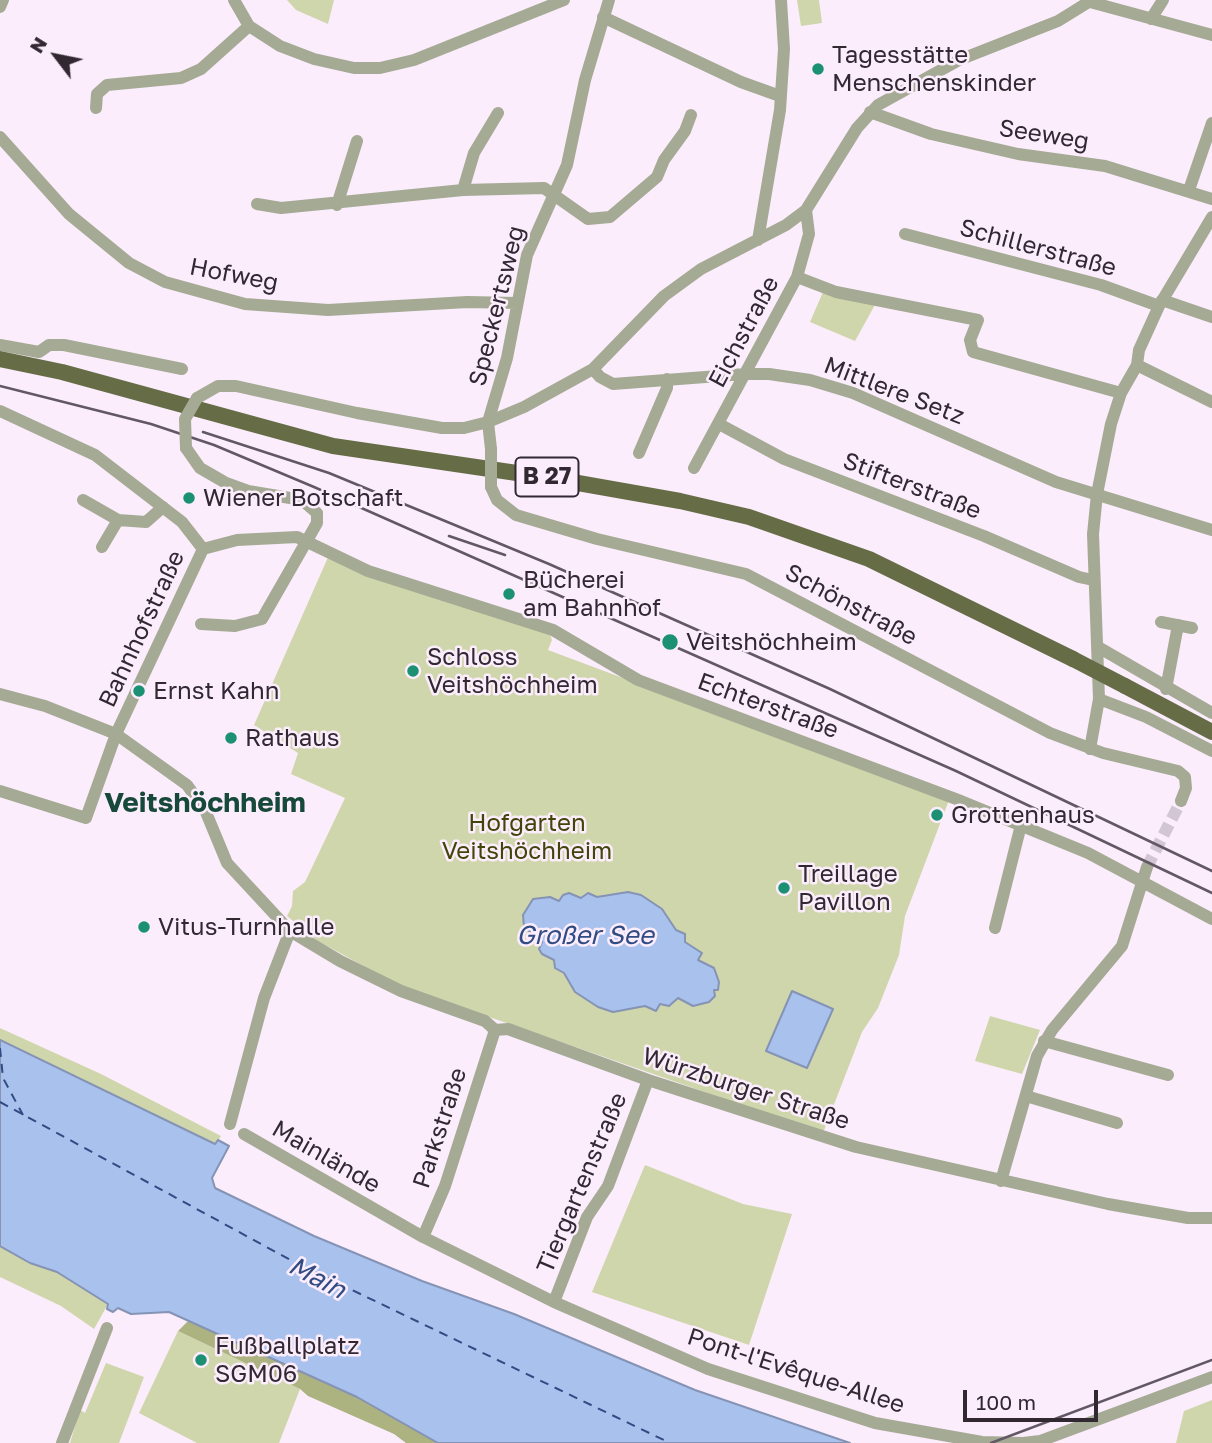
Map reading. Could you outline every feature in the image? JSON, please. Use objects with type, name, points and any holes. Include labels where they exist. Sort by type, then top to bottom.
[{"type":"main road","name":"B 27","points":[[0,359],[62,372],[333,446],[544,477],[680,501],[748,517],[869,559],[941,591],[1212,732]]},
{"type":"street","points":[[0,7],[3,0]]},
{"type":"street","points":[[234,0],[249,26],[280,46],[314,59],[354,68],[380,68],[414,60],[564,0]]},
{"type":"street","name":"Speckertsweg","points":[[488,422],[507,358],[532,237],[567,165],[585,80],[610,0]]},
{"type":"street","points":[[758,240],[780,96],[784,49],[781,0]]},
{"type":"street","points":[[1151,19],[1163,0]]},
{"type":"street","points":[[201,624],[235,626],[262,619],[317,523],[317,513],[313,506],[302,500],[248,491],[226,483],[200,468],[186,448],[185,419],[197,398],[218,386],[236,386],[357,413],[442,428],[464,428],[488,422],[524,407],[593,369],[664,296],[701,269],[758,240],[806,210],[870,112],[959,60],[1058,22],[1091,1],[1212,35]]},
{"type":"street","points":[[603,17],[741,82],[780,96]]},
{"type":"street","points":[[96,108],[97,94],[117,76],[181,78],[201,69],[249,26]]},
{"type":"street","name":"Seeweg","points":[[870,112],[931,134],[1018,154],[1105,166],[1212,199]]},
{"type":"street","points":[[463,190],[474,153],[498,113]]},
{"type":"street","points":[[257,204],[281,208],[337,205],[463,190],[544,188],[588,219],[610,217],[657,177],[691,115]]},
{"type":"street","points":[[1189,190],[1212,123]]},
{"type":"street","name":"Hofweg","points":[[0,137],[69,214],[129,263],[165,282],[244,303],[328,310],[467,302],[517,303]]},
{"type":"street","points":[[337,205],[357,141]]},
{"type":"street","name":"Eichstraße","points":[[694,468],[797,276],[809,234],[806,210]]},
{"type":"street","points":[[1090,749],[1099,699],[1093,580],[1097,494],[1111,424],[1121,393],[1138,365],[1139,350],[1161,303],[1212,217]]},
{"type":"street","name":"Schillerstraße","points":[[905,234],[1212,317]]},
{"type":"street","points":[[797,276],[836,292],[978,320],[970,340],[973,352],[1121,393]]},
{"type":"street","points":[[0,345],[39,352],[49,345],[64,345],[182,369]]},
{"type":"street","points":[[1138,365],[1212,402]]},
{"type":"street","name":"Mittlere Setz","points":[[593,369],[600,377],[613,384],[769,373],[810,380],[853,393],[1044,477],[1212,530]]},
{"type":"street","points":[[639,453],[667,388],[667,379]]},
{"type":"street","points":[[0,411],[95,454],[182,522],[203,549]]},
{"type":"street","name":"Schönstraße","points":[[488,422],[491,487],[497,500],[516,515],[597,539],[746,574],[1050,733],[1090,749],[1178,771],[1185,776],[1186,788],[1181,801]]},
{"type":"street","name":"Stifterstraße","points":[[719,424],[795,463],[984,536],[1079,577],[1093,580]]},
{"type":"street","points":[[83,500],[118,520],[146,523],[163,507]]},
{"type":"street","points":[[102,547],[118,520]]},
{"type":"street","name":"Bahnhofstraße","points":[[0,791],[86,818],[116,734],[203,549],[237,540],[297,537],[308,539]]},
{"type":"street","name":"Echterstraße","points":[[308,539],[368,571],[553,630],[638,680],[1088,853],[1212,919]]},
{"type":"street","points":[[1161,622],[1192,628]]},
{"type":"street","points":[[1166,688],[1178,625]]},
{"type":"street","points":[[1098,646],[1212,713]]},
{"type":"street","name":"Würzburger Straße","points":[[0,694],[45,706],[116,734],[187,785],[205,810],[227,863],[290,931],[352,967],[401,991],[485,1021],[495,1030],[508,1029],[648,1080],[825,1139],[1000,1181],[1152,1213],[1212,1218]]},
{"type":"street","points":[[1099,699],[1146,717],[1212,751]]},
{"type":"street","points":[[995,928],[1021,825]]},
{"type":"street","points":[[1000,1181],[1044,1041],[1122,946],[1147,867]]},
{"type":"street","points":[[230,1124],[271,975],[290,931]]},
{"type":"street","name":"Parkstraße","points":[[423,1237],[445,1186],[495,1030]]},
{"type":"street","points":[[1044,1041],[1168,1075]]},
{"type":"street","name":"Tiergartenstraße","points":[[554,1302],[587,1217],[608,1185],[648,1080]]},
{"type":"street","points":[[1026,1096],[1117,1123]]},
{"type":"street","name":"Mainlände","points":[[244,1134],[423,1237]]},
{"type":"street","name":"Pont-l'Evêque-Allee","points":[[423,1237],[554,1302],[730,1377],[875,1423],[982,1442],[1040,1441],[1212,1377]]},
{"type":"street","points":[[62,1443],[107,1328]]},
{"type":"green space","points":[[287,0],[334,0],[328,24],[296,10]]},
{"type":"green space","points":[[797,0],[819,0],[822,23],[801,26]]},
{"type":"green space","points":[[823,292],[876,303],[855,341],[810,322]]},
{"type":"green space","name":"Hofgarten Veitshöchheim","points":[[329,555],[550,634],[552,640],[548,650],[949,800],[905,916],[899,955],[878,1008],[862,1032],[823,1133],[400,986],[318,941],[287,916],[292,906],[293,891],[305,882],[345,798],[291,774],[298,753],[254,725]]},
{"type":"green space","points":[[990,1016],[1040,1030],[1022,1074],[975,1061]]},
{"type":"green space","points":[[0,1028],[101,1074],[221,1136],[216,1144],[3,1042],[0,1040]]},
{"type":"green space","points":[[645,1165],[743,1204],[792,1214],[749,1345],[592,1292]]},
{"type":"green space","points":[[0,1246],[30,1263],[57,1272],[108,1304],[94,1329],[61,1306],[0,1277]]},
{"type":"green space","points":[[189,1320],[357,1397],[438,1443],[406,1443],[394,1434],[308,1396],[300,1389],[178,1331]]},
{"type":"green space","name":"Fußballplatz SGM06","points":[[178,1331],[300,1389],[279,1443],[197,1443],[139,1413]]},
{"type":"green space","points":[[106,1363],[144,1377],[119,1443],[70,1443],[80,1410],[85,1413]]},
{"type":"green space","points":[[1212,1400],[1212,1443],[1176,1443],[1184,1411]]},
{"type":"water","name":"Großer See","points":[[628,892],[641,895],[662,909],[676,930],[685,934],[685,942],[702,953],[698,960],[714,968],[719,982],[718,990],[714,990],[715,996],[709,1002],[693,1006],[678,998],[669,1006],[660,1004],[656,1011],[645,1006],[613,1012],[598,1007],[575,992],[564,973],[555,968],[554,960],[542,954],[539,949],[542,942],[524,927],[523,915],[533,899],[550,897],[559,901],[563,895],[569,893],[581,898],[588,893],[597,897]]},
{"type":"water","points":[[792,991],[833,1009],[807,1068],[766,1051]]},
{"type":"water","name":"Main","points":[[0,1040],[215,1144],[218,1140],[229,1146],[212,1178],[215,1188],[314,1236],[422,1281],[514,1314],[695,1390],[850,1443],[438,1443],[357,1397],[169,1312],[131,1314],[118,1308],[113,1312],[107,1309],[108,1304],[57,1272],[30,1263],[0,1246]]},
{"type":"ferry route","points":[[0,1048],[3,1078],[23,1115]]},
{"type":"ferry route","points":[[0,1102],[296,1263],[670,1443]]},
{"type":"tunnel","points":[[1147,867],[1181,801]]},
{"type":"railway","points":[[0,386],[151,424],[214,445],[956,771],[1212,893]]},
{"type":"railway","points":[[203,432],[329,473],[549,564],[830,689],[1212,871]]},
{"type":"railway","points":[[449,536],[505,555]]},
{"type":"railway","points":[[991,1443],[1212,1360]]},
{"type":"place","name":"Tagesstätte Menschenskinder","points":[[818,69]]},
{"type":"place","name":"Wiener Botschaft","points":[[189,498]]},
{"type":"place","name":"Bücherei am Bahnhof","points":[[509,594]]},
{"type":"place","name":"Veitshöchheim","points":[[670,642]]},
{"type":"place","name":"Schloss Veitshöchheim","points":[[413,671]]},
{"type":"place","name":"Ernst Kahn","points":[[139,691]]},
{"type":"place","name":"Rathaus","points":[[231,738]]},
{"type":"place","name":"Grottenhaus","points":[[937,815]]},
{"type":"place","name":"Treillage Pavillon","points":[[784,888]]},
{"type":"place","name":"Vitus-Turnhalle","points":[[144,927]]},
{"type":"place","name":"Fußballplatz SGM06","points":[[201,1360]]},
{"type":"district","name":"Veitshöchheim","points":[[205,803]]}]
